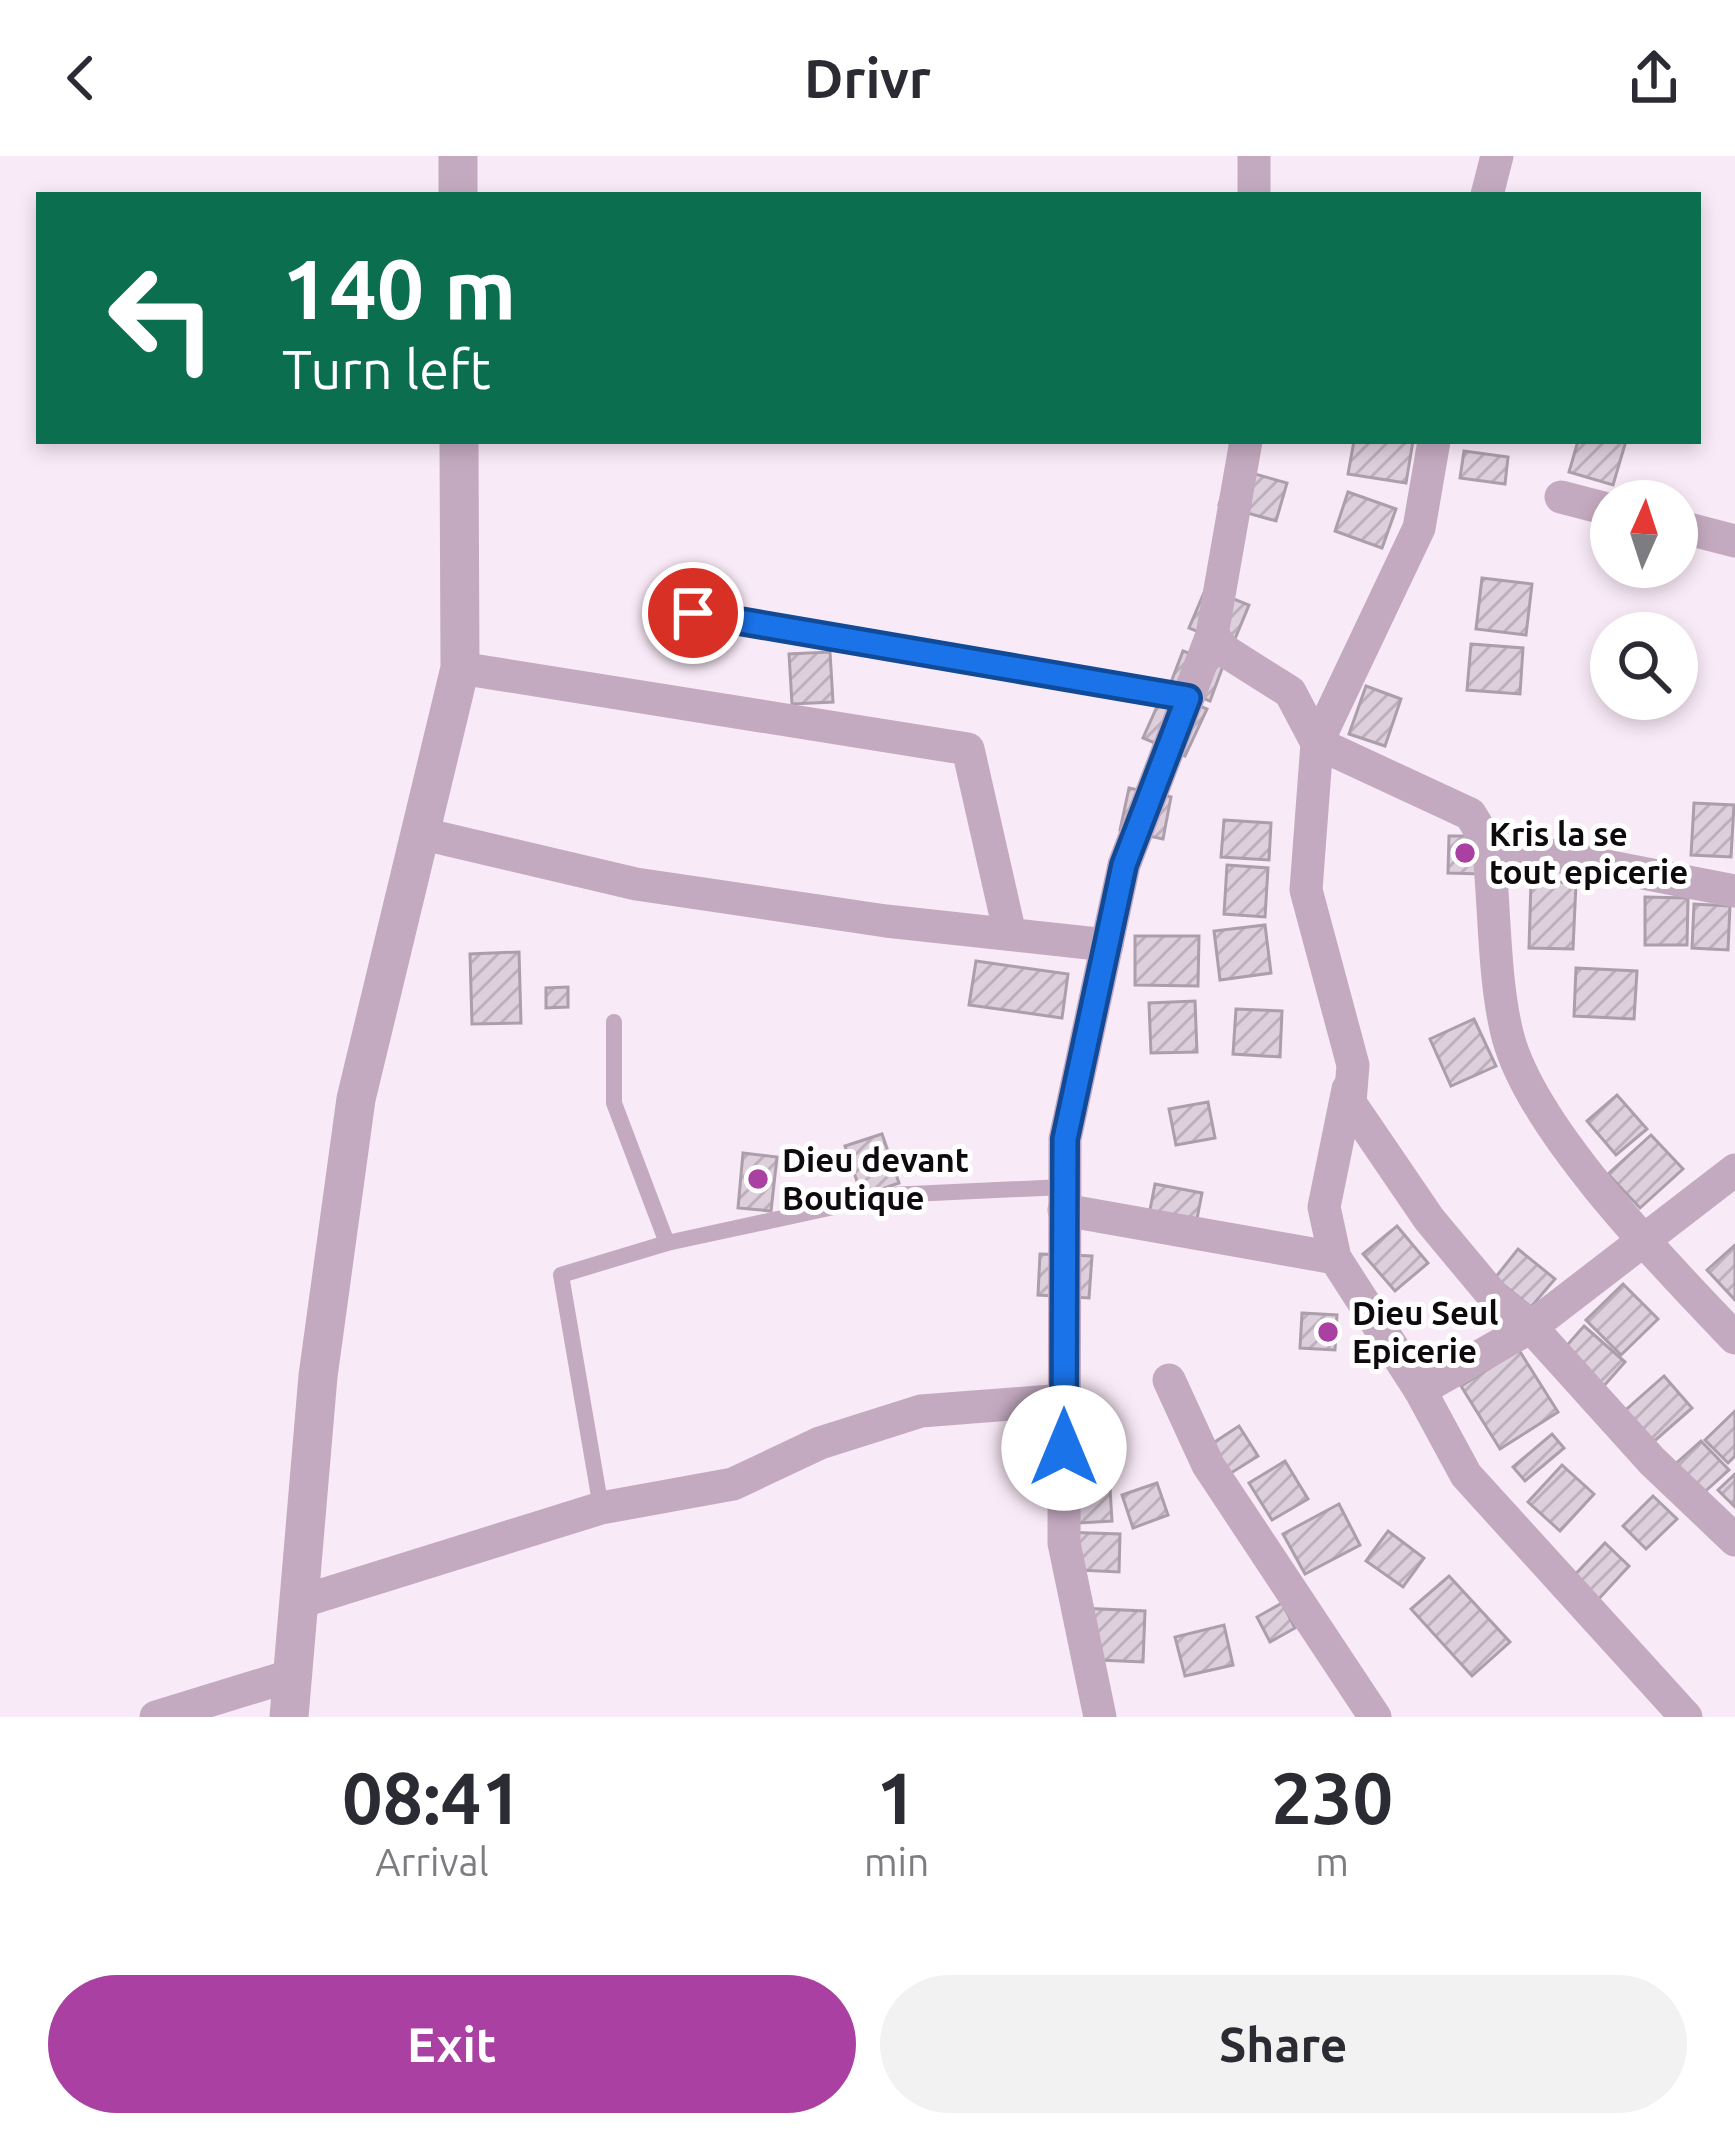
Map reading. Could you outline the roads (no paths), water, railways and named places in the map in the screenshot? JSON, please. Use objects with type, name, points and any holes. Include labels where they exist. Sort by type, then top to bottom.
[{"type":"street","points":[[458,156],[458,192]]},
{"type":"street","points":[[1253,192],[1254,156]]},
{"type":"street","points":[[1488,192],[1497,156]]},
{"type":"street","points":[[289,1717],[303,1601],[318,1376],[356,1099],[460,668],[459,444]]},
{"type":"street","points":[[1100,1717],[1064,1543],[1065,1139],[1124,865],[1212,635],[1245,444]]},
{"type":"street","points":[[1433,444],[1419,528],[1317,743],[1306,890],[1353,1065],[1350,1103],[1429,1219],[1494,1297],[1531,1328],[1652,1461],[1735,1540]]},
{"type":"street","points":[[1562,497],[1590,504]]},
{"type":"street","points":[[1698,531],[1735,541]]},
{"type":"street","points":[[1212,635],[1225,651],[1290,692],[1317,743],[1470,814],[1489,843],[1508,1037],[1536,1101],[1645,1244],[1735,1338]]},
{"type":"street","points":[[460,668],[968,749],[1010,934]]},
{"type":"street","points":[[419,833],[636,884],[1107,944]]},
{"type":"street","points":[[1489,843],[1735,891]]},
{"type":"street","points":[[1353,1065],[1324,1207],[1334,1258],[1420,1390],[1466,1475],[1686,1717]]},
{"type":"street","points":[[1420,1390],[1531,1328],[1735,1170]]},
{"type":"street","points":[[1064,1198],[1334,1258]]},
{"type":"street","points":[[1169,1380],[1208,1465],[1375,1717]]},
{"type":"street","points":[[303,1601],[602,1508],[733,1484],[820,1442],[921,1411],[1064,1400]]},
{"type":"street","points":[[156,1717],[293,1675]]},
{"type":"lane","points":[[693,613],[1188,698]]},
{"type":"lane","points":[[614,1022],[614,1103],[667,1243]]},
{"type":"lane","points":[[602,1508],[561,1275],[667,1243],[889,1195],[1064,1198]]},
{"type":"place","name":"Kris la se tout epicerie","points":[[1465,853]]},
{"type":"place","name":"Dieu devant Boutique","points":[[758,1179]]},
{"type":"place","name":"Dieu Seul Epicerie","points":[[1328,1332]]}]
